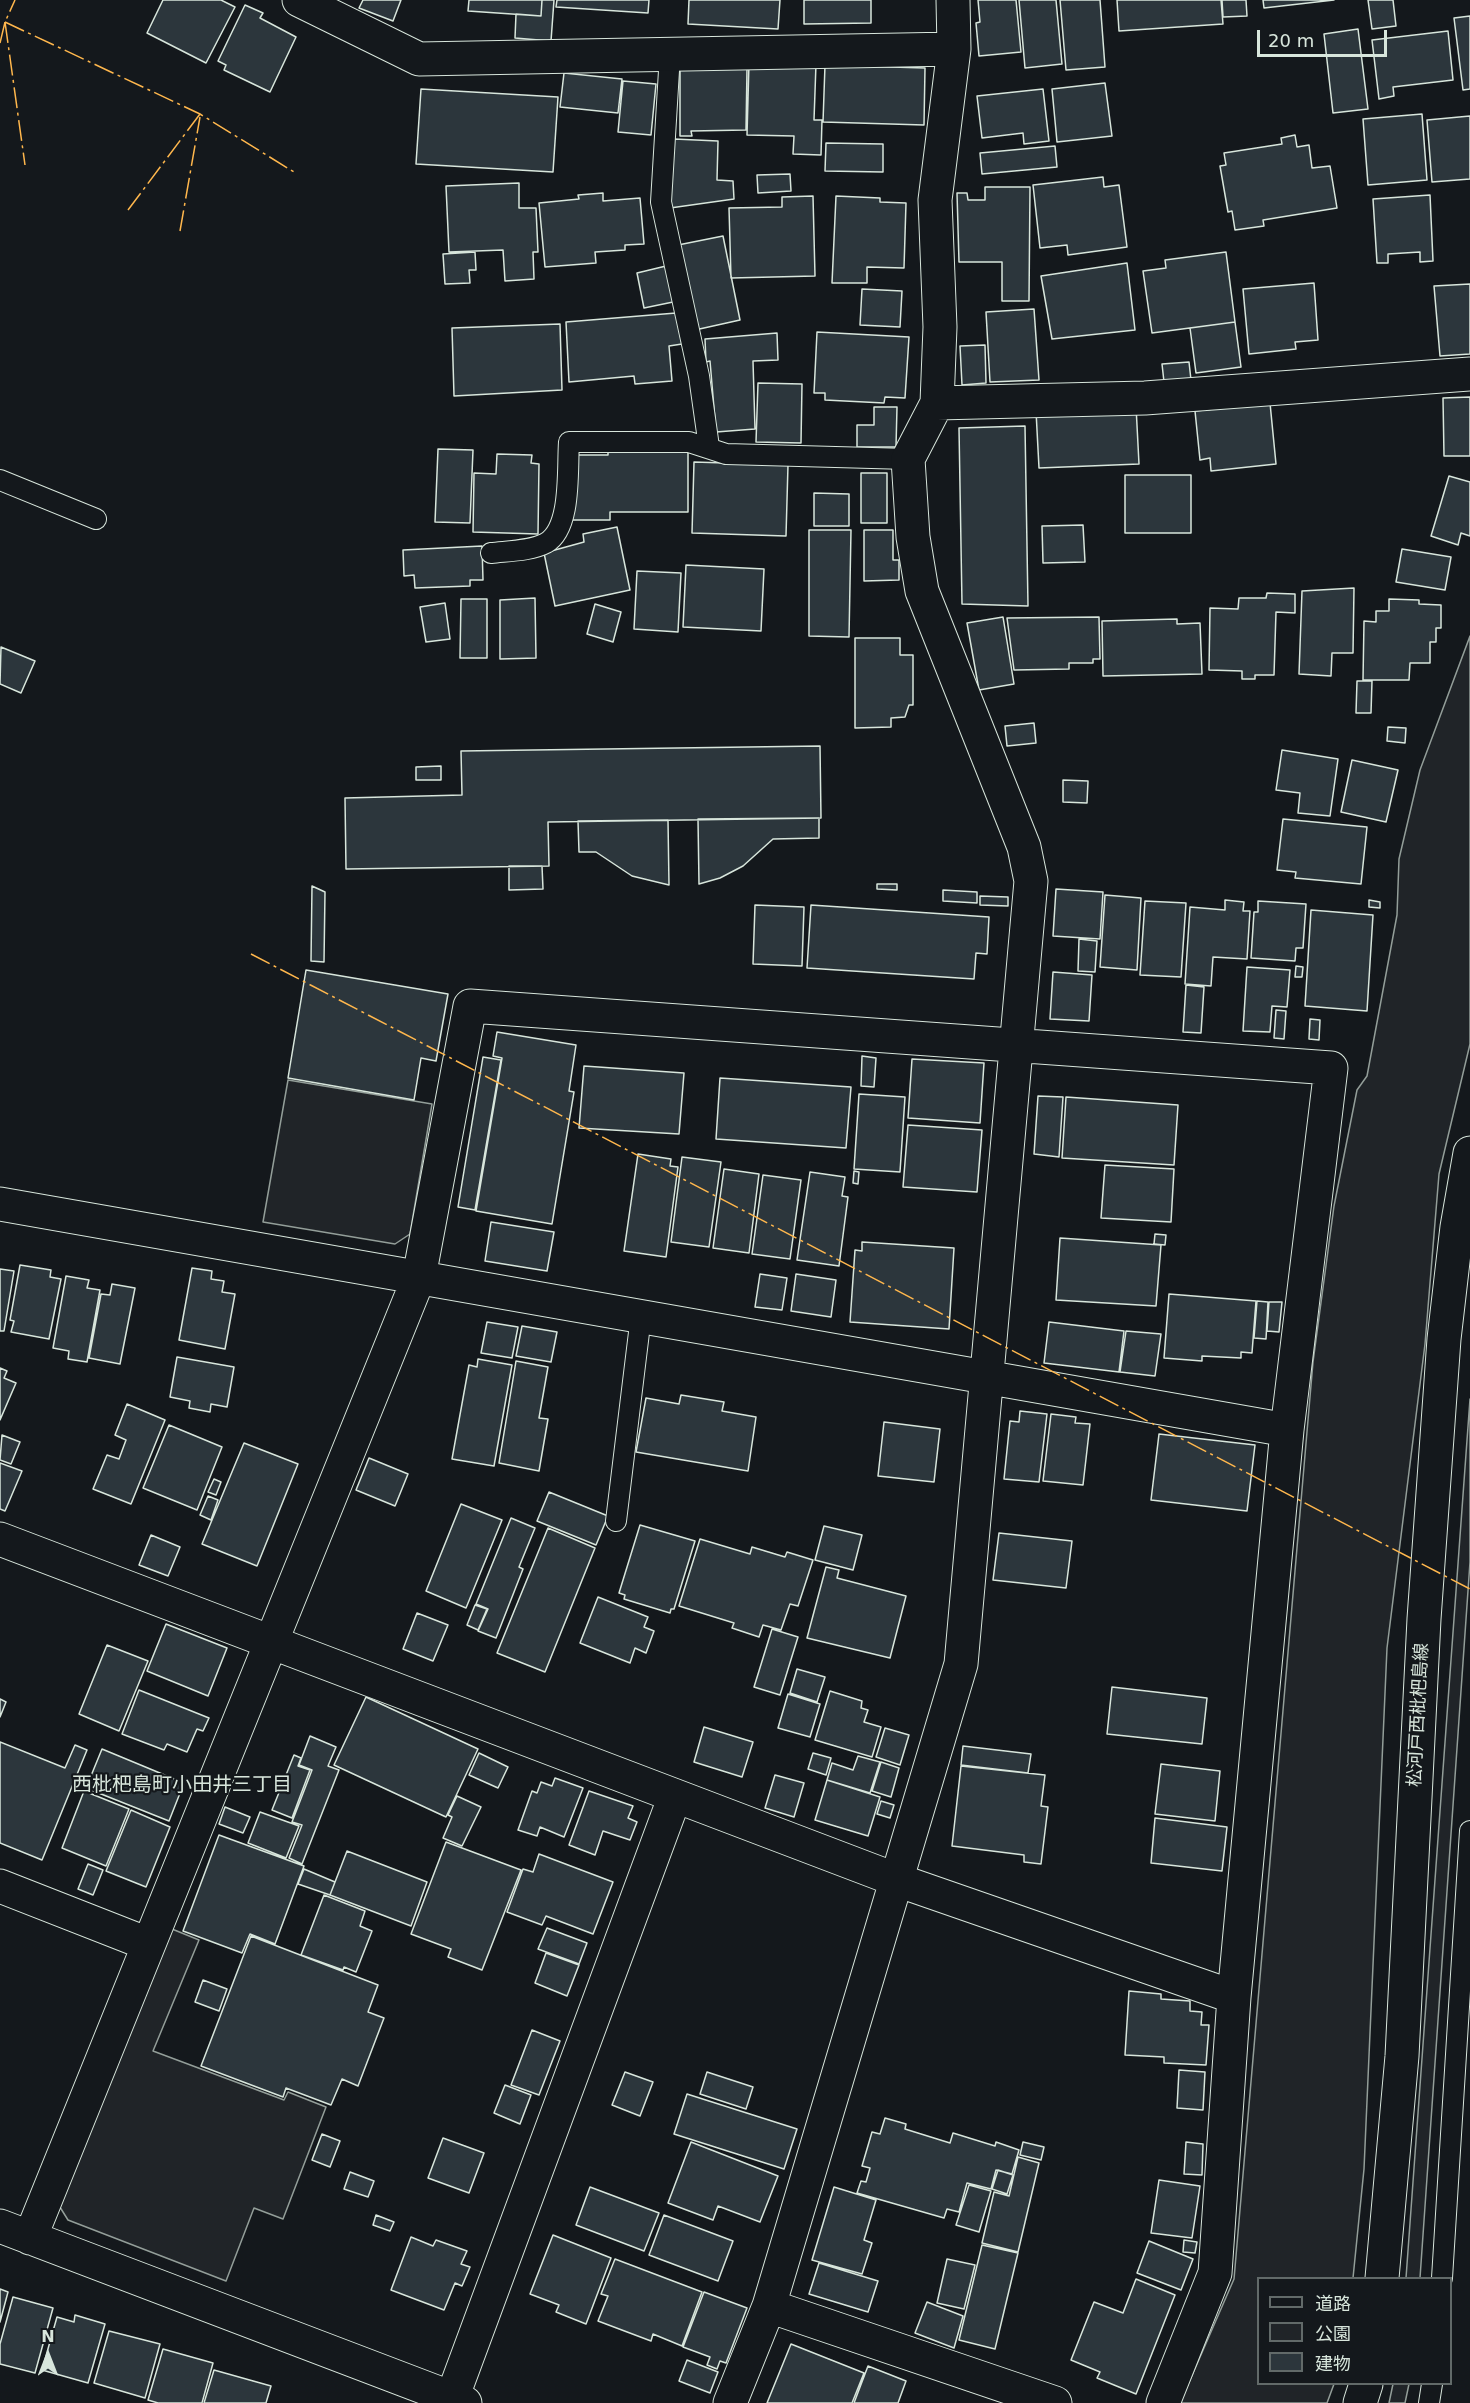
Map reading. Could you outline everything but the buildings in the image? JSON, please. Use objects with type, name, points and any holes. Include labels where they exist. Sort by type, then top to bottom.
[{"type":"street","points":[[299,0],[419,59],[954,49]]},
{"type":"street","points":[[730,2403],[770,2306],[962,1664],[1031,881],[1024,848],[922,591],[913,537],[908,459],[937,403],[940,327],[935,200],[954,49],[953,0]]},
{"type":"street","points":[[937,403],[1145,398],[1470,374]]},
{"type":"street","points":[[675,1796],[458,2400],[15,2232],[148,1944],[418,1277],[470,1006],[1331,1068],[1287,1430],[1234,1997],[1215,2273],[1163,2403]]},
{"type":"street","name":"松河戸西枇杷島線","points":[[1382,2277],[1402,2056],[1424,1619],[1444,1339],[1457,1227],[1470,1153]]},
{"type":"street","points":[[0,1204],[1287,1430]]},
{"type":"street","points":[[0,1539],[897,1880],[1234,1997]]},
{"type":"street","points":[[0,1886],[148,1944]]},
{"type":"street","points":[[770,2306],[1034,2400]]},
{"type":"street","points":[[1360,2403],[1366,2385]]},
{"type":"lane","points":[[670,54],[661,202],[699,376],[709,447]]},
{"type":"lane","points":[[491,553],[544,544],[556,536],[563,521],[569,442],[689,442],[726,454],[908,459]]},
{"type":"lane","points":[[0,480],[96,519]]},
{"type":"lane","points":[[616,1521],[641,1316]]},
{"type":"lane","points":[[1442,2277],[1470,1831]]},
{"type":"lane","points":[[1429,2403],[1432,2385]]},
{"type":"green space","points":[[1470,636],[1470,1044],[1439,1174],[1425,1344],[1387,1648],[1364,2169],[1353,2277],[1257,2277],[1257,2385],[1334,2385],[1327,2403],[1180,2403],[1234,2279],[1313,1362],[1334,1206],[1357,1090],[1367,1076],[1397,915],[1399,859],[1420,770]]},
{"type":"green space","points":[[288,1080],[432,1104],[410,1234],[395,1244],[263,1222]]},
{"type":"green space","points":[[1470,1399],[1470,1562],[1420,2277],[1406,2277]]},
{"type":"green space","points":[[172,1929],[199,1940],[153,2051],[284,2100],[288,2092],[326,2107],[283,2219],[254,2208],[226,2281],[68,2220],[58,2204]]},
{"type":"green space","points":[[1393,2385],[1409,2385],[1405,2403],[1389,2403]]},
{"type":"power","points":[[0,43],[5,22],[15,0]]},
{"type":"power","points":[[5,22],[200,114],[294,172]]},
{"type":"power","points":[[5,22],[25,165]]},
{"type":"power","points":[[128,210],[200,114]]},
{"type":"power","points":[[180,231],[200,117]]},
{"type":"power","points":[[251,954],[1470,1589]]},
{"type":"district","name":"西枇杷島町小田井三丁目","points":[[182,1786]]}]
